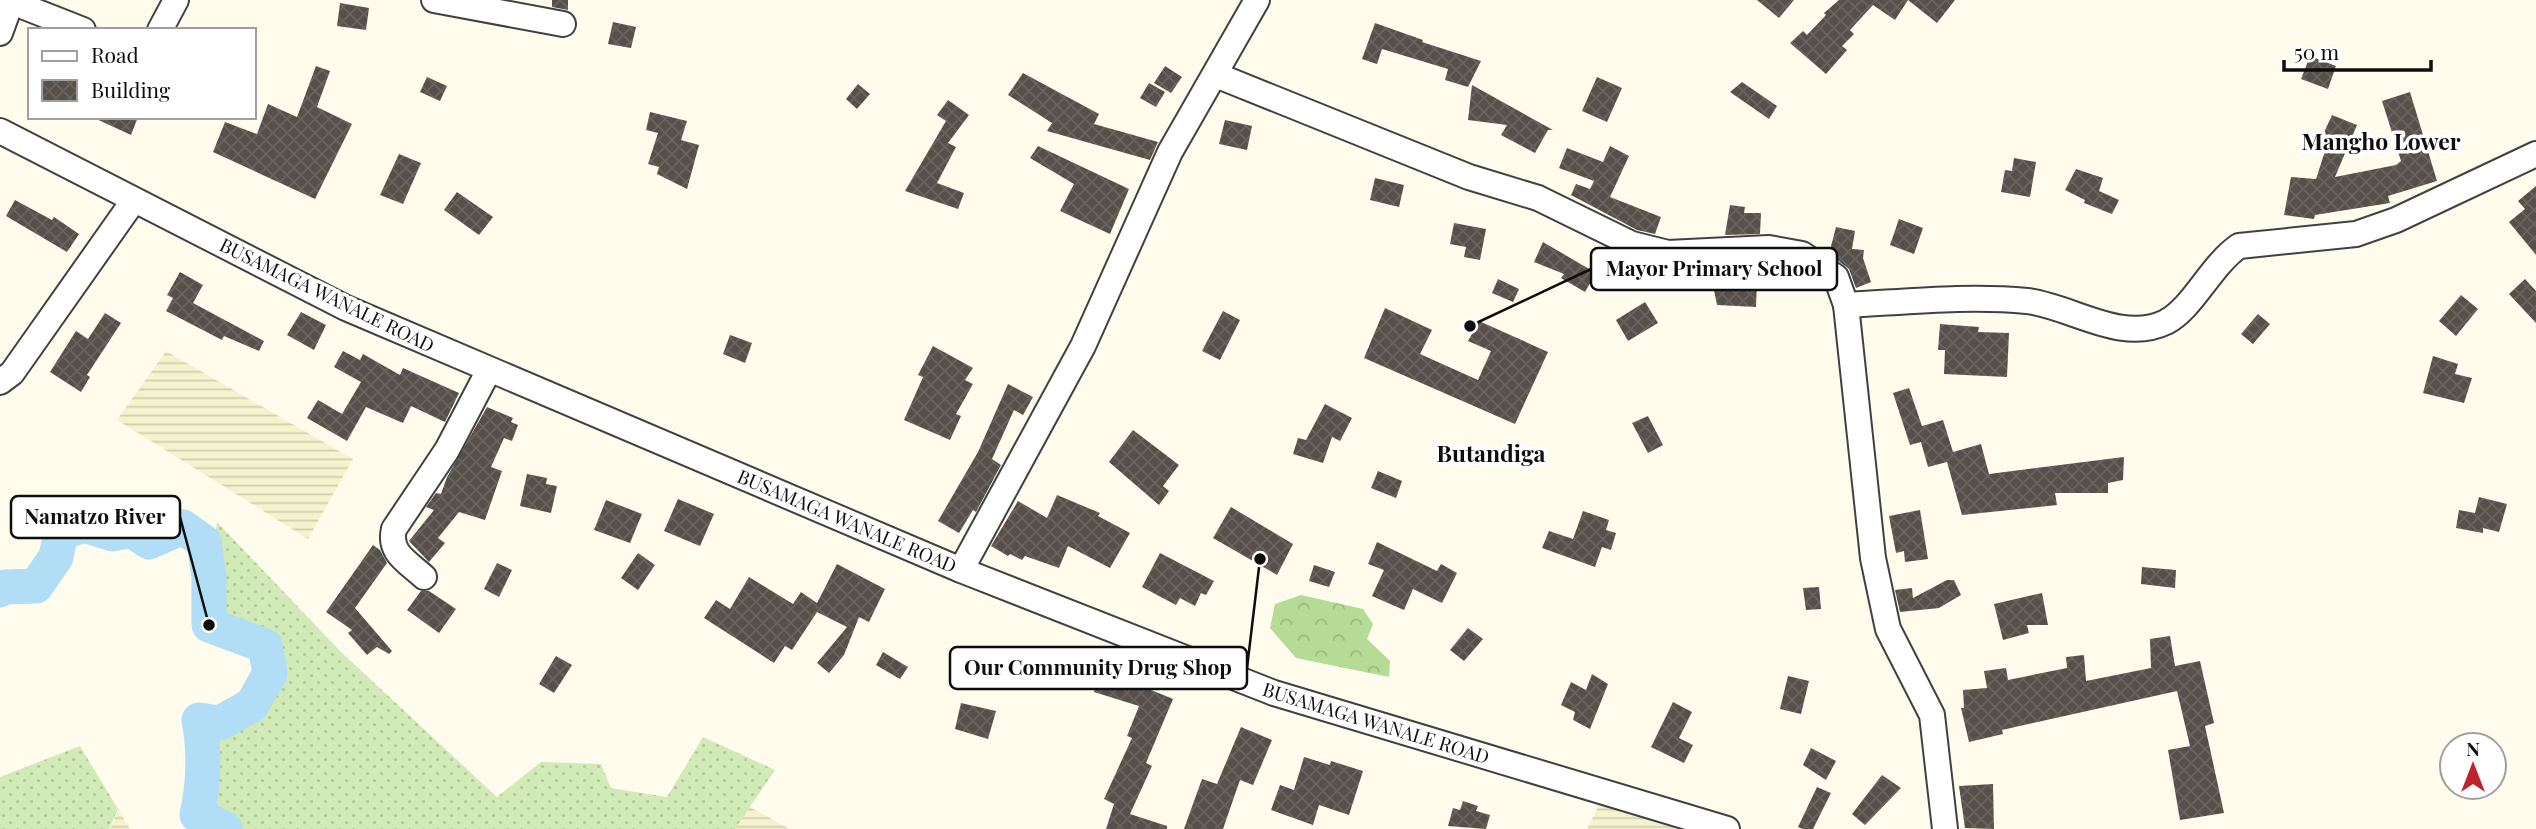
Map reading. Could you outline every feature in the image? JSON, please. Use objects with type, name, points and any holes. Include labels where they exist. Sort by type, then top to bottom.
[{"type":"street","points":[[161,28],[176,0]]},
{"type":"street","points":[[434,0],[562,24]]},
{"type":"street","points":[[961,570],[1083,346],[1170,152],[1257,0]]},
{"type":"street","points":[[0,33],[12,1],[78,28]]},
{"type":"street","points":[[1216,75],[1469,177],[1538,198],[1632,244],[1668,253],[1769,248],[1802,254],[1836,276],[1846,305],[1873,558],[1888,629],[1932,715],[1945,829]]},
{"type":"street","name":"BUSAMAGA WANALE ROAD","points":[[0,131],[346,308],[961,570],[1274,693],[1727,829]]},
{"type":"street","points":[[1846,305],[1960,300],[2029,301],[2105,323],[2146,329],[2168,321],[2224,256],[2239,246],[2356,234],[2396,220],[2536,154]]},
{"type":"street","points":[[0,382],[12,373],[134,200]]},
{"type":"street","points":[[424,577],[394,550],[391,542],[394,528],[447,450],[489,370]]},
{"type":"shaded area","points":[[166,351],[353,459],[308,539],[117,420]]},
{"type":"shaded area","points":[[1600,803],[1687,829],[1587,829]]},
{"type":"shaded area","points":[[750,807],[790,829],[735,829]]},
{"type":"shaded area","points":[[118,809],[130,829],[110,829]]},
{"type":"green space","points":[[217,522],[341,652],[497,797],[541,762],[601,764],[611,788],[667,797],[703,737],[775,770],[735,829],[198,829],[203,783],[199,720],[220,723],[252,705],[270,673],[265,646],[209,625],[209,577]]},
{"type":"green space","points":[[1301,595],[1363,609],[1373,624],[1367,639],[1390,661],[1389,677],[1296,658],[1270,628],[1275,604]]},
{"type":"green space","points":[[80,746],[118,809],[109,829],[0,829],[0,777]]},
{"type":"building","points":[[552,0],[568,0],[568,10],[552,7]]},
{"type":"building","points":[[1757,0],[1794,0],[1779,18]]},
{"type":"building","points":[[1839,0],[1908,0],[1895,20],[1873,5],[1850,30],[1854,34],[1842,46],[1847,50],[1826,74],[1790,43],[1803,31],[1807,35],[1826,15],[1824,13]]},
{"type":"building","points":[[1908,0],[1955,0],[1937,23]]},
{"type":"building","points":[[340,3],[369,8],[366,30],[337,26]]},
{"type":"building","points":[[613,22],[636,27],[631,48],[608,44]]},
{"type":"building","points":[[1375,23],[1481,61],[1468,87],[1445,80],[1448,69],[1382,49],[1377,64],[1362,59]]},
{"type":"building","points":[[2310,56],[2336,66],[2328,89],[2301,79]]},
{"type":"building","points":[[316,66],[330,71],[317,107],[352,124],[315,199],[213,152],[225,122],[257,134],[268,104],[297,117]]},
{"type":"building","points":[[1165,66],[1182,77],[1171,93],[1154,83]]},
{"type":"building","points":[[1023,73],[1099,114],[1094,124],[1158,142],[1150,160],[1047,131],[1052,123],[1008,95]]},
{"type":"building","points":[[427,77],[447,86],[440,101],[420,92]]},
{"type":"building","points":[[1597,77],[1622,88],[1607,122],[1582,111]]},
{"type":"building","points":[[1742,82],[1777,106],[1769,119],[1730,92]]},
{"type":"building","points":[[1149,83],[1165,92],[1156,107],[1140,98]]},
{"type":"building","points":[[858,84],[870,94],[857,109],[846,99]]},
{"type":"building","points":[[1472,85],[1553,130],[1548,130],[1535,153],[1501,135],[1507,125],[1468,120]]},
{"type":"building","points":[[2410,92],[2437,181],[2388,196],[2390,203],[2315,215],[2314,219],[2284,215],[2291,177],[2316,179],[2328,142],[2321,139],[2332,115],[2357,125],[2335,177],[2396,165],[2401,161],[2382,101]]},
{"type":"building","points":[[948,100],[969,115],[948,143],[956,147],[937,183],[964,193],[958,209],[905,191],[946,121],[937,115]]},
{"type":"building","points":[[650,112],[687,121],[681,140],[699,145],[687,189],[657,174],[659,167],[648,164],[658,133],[646,130]]},
{"type":"building","points":[[96,119],[137,119],[131,135]]},
{"type":"building","points":[[1225,120],[1252,126],[1247,150],[1219,144]]},
{"type":"building","points":[[1038,146],[1129,189],[1110,234],[1060,211],[1074,184],[1030,158]]},
{"type":"building","points":[[1610,146],[1629,156],[1610,197],[1661,217],[1655,234],[1637,230],[1571,195],[1576,184],[1590,189],[1594,181],[1559,168],[1567,148],[1603,162]]},
{"type":"building","points":[[399,154],[421,163],[403,204],[380,195]]},
{"type":"building","points":[[2014,158],[2036,162],[2030,197],[2001,192],[2005,170],[2012,171]]},
{"type":"building","points":[[2076,169],[2103,178],[2099,191],[2119,200],[2112,214],[2084,203],[2085,200],[2065,190]]},
{"type":"building","points":[[1375,178],[1404,185],[1399,207],[1370,200]]},
{"type":"building","points":[[2536,186],[2536,255],[2509,222],[2525,209],[2518,201]]},
{"type":"building","points":[[457,192],[493,217],[479,235],[444,210]]},
{"type":"building","points":[[15,200],[52,220],[54,217],[79,234],[67,252],[6,216]]},
{"type":"building","points":[[1730,205],[1745,207],[1744,213],[1761,213],[1760,234],[1725,235]]},
{"type":"building","points":[[1899,219],[1923,228],[1914,254],[1890,245]]},
{"type":"building","points":[[1454,223],[1486,229],[1480,260],[1464,257],[1466,247],[1450,244]]},
{"type":"building","points":[[1836,227],[1855,231],[1852,249],[1864,250],[1863,258],[1871,282],[1856,288],[1849,269],[1829,254]]},
{"type":"building","points":[[1543,242],[1596,273],[1585,292],[1561,278],[1564,274],[1534,262]]},
{"type":"building","points":[[180,272],[203,285],[193,303],[264,341],[259,351],[224,336],[222,340],[166,311],[173,298],[167,295]]},
{"type":"building","points":[[1498,279],[1519,289],[1513,302],[1492,293]]},
{"type":"building","points":[[2525,279],[2536,291],[2536,323],[2509,294]]},
{"type":"building","points":[[1757,282],[1756,307],[1717,305],[1713,285]]},
{"type":"building","points":[[2461,295],[2478,309],[2456,336],[2439,321]]},
{"type":"building","points":[[1645,302],[1658,323],[1628,341],[1616,320]]},
{"type":"building","points":[[1385,308],[1432,330],[1420,354],[1478,380],[1491,351],[1468,341],[1479,321],[1548,352],[1515,424],[1364,358]]},
{"type":"building","points":[[1223,311],[1240,320],[1220,360],[1202,351]]},
{"type":"building","points":[[301,312],[326,325],[314,350],[287,335]]},
{"type":"building","points":[[105,313],[121,323],[87,375],[90,377],[81,392],[50,372],[76,331],[88,339]]},
{"type":"building","points":[[2258,314],[2270,324],[2253,344],[2241,334]]},
{"type":"building","points":[[1940,324],[1979,327],[1978,332],[2009,333],[2007,377],[1944,374],[1945,350],[1938,350]]},
{"type":"building","points":[[730,335],[752,343],[745,363],[723,354]]},
{"type":"building","points":[[933,346],[973,368],[965,380],[973,384],[956,414],[961,416],[950,440],[904,420],[923,377],[918,375]]},
{"type":"building","points":[[343,351],[360,360],[363,354],[400,375],[403,368],[459,393],[445,422],[411,406],[403,423],[366,407],[347,441],[307,418],[318,400],[342,414],[361,382],[334,367]]},
{"type":"building","points":[[2433,356],[2458,364],[2455,374],[2472,378],[2464,403],[2423,393]]},
{"type":"building","points":[[1008,384],[1033,397],[1023,415],[1014,410],[992,459],[1001,465],[976,512],[973,510],[959,533],[938,521],[978,452]]},
{"type":"building","points":[[1909,388],[1922,426],[1943,420],[1953,452],[1981,444],[1989,474],[2124,457],[2123,480],[2108,483],[2108,493],[2055,493],[2057,505],[1962,515],[1947,462],[1928,467],[1921,442],[1910,445],[1893,393]]},
{"type":"building","points":[[1325,404],[1352,418],[1340,441],[1332,437],[1323,463],[1293,454],[1298,438],[1306,440]]},
{"type":"building","points":[[487,407],[513,418],[511,422],[518,425],[512,441],[504,438],[491,467],[502,471],[485,520],[459,512],[438,538],[445,543],[429,562],[409,541],[434,510],[426,507],[436,493],[441,494],[447,477]]},
{"type":"building","points":[[1648,416],[1663,445],[1648,453],[1632,423]]},
{"type":"building","points":[[1133,430],[1179,465],[1163,486],[1169,491],[1159,505],[1109,462]]},
{"type":"building","points":[[1378,471],[1402,481],[1396,498],[1371,488]]},
{"type":"building","points":[[527,474],[547,478],[546,484],[557,486],[551,513],[520,506]]},
{"type":"building","points":[[1057,495],[1100,513],[1098,516],[1130,533],[1110,568],[1068,546],[1059,568],[1025,556],[1022,560],[1010,554],[1008,556],[991,546],[1018,501],[1047,518]]},
{"type":"building","points":[[2479,497],[2507,504],[2499,532],[2483,528],[2483,533],[2456,528],[2459,510],[2475,513]]},
{"type":"building","points":[[678,499],[714,514],[700,546],[664,531]]},
{"type":"building","points":[[606,500],[642,514],[630,543],[594,530]]},
{"type":"building","points":[[1231,507],[1293,544],[1277,575],[1213,538]]},
{"type":"building","points":[[1920,510],[1928,559],[1905,562],[1904,551],[1896,553],[1889,516]]},
{"type":"building","points":[[1583,511],[1609,520],[1606,530],[1616,533],[1611,550],[1602,547],[1595,567],[1542,548],[1549,531],[1573,539]]},
{"type":"building","points":[[1377,542],[1437,571],[1441,564],[1457,573],[1442,603],[1413,589],[1404,610],[1372,596],[1384,570],[1368,564]]},
{"type":"building","points":[[373,545],[380,550],[387,563],[355,608],[392,651],[389,654],[377,647],[367,655],[348,633],[352,630],[326,612]]},
{"type":"building","points":[[638,553],[655,565],[638,590],[621,578]]},
{"type":"building","points":[[1160,553],[1214,581],[1206,595],[1201,593],[1195,606],[1180,598],[1176,605],[1142,587]]},
{"type":"building","points":[[497,563],[512,570],[499,597],[484,589]]},
{"type":"building","points":[[837,564],[885,589],[869,622],[859,617],[844,655],[829,673],[817,663],[847,627],[817,612],[792,650],[785,646],[774,663],[704,618],[716,600],[730,609],[749,577],[793,604],[801,592],[817,603]]},
{"type":"building","points":[[1314,565],[1335,572],[1329,587],[1309,581]]},
{"type":"building","points":[[2142,567],[2176,570],[2175,588],[2141,584]]},
{"type":"building","points":[[1947,580],[1954,580],[1961,595],[1939,608],[1900,612],[1895,590],[1912,588],[1913,598]]},
{"type":"building","points":[[1819,587],[1821,609],[1806,610],[1803,588]]},
{"type":"building","points":[[421,591],[429,591],[456,609],[439,633],[407,610]]},
{"type":"building","points":[[2042,593],[2048,625],[2027,625],[2029,633],[2003,640],[1994,604]]},
{"type":"building","points":[[1468,628],[1483,639],[1464,661],[1450,650]]},
{"type":"building","points":[[2170,636],[2175,666],[2200,661],[2214,723],[2205,726],[2224,813],[2180,820],[2168,750],[2190,746],[2177,691],[2002,730],[2003,734],[1969,742],[1961,708],[1964,708],[1963,690],[1987,688],[1984,671],[2006,668],[2008,680],[2067,668],[2066,657],[2084,655],[2086,681],[2151,668],[2150,639]]},
{"type":"building","points":[[883,652],[908,667],[900,679],[876,665]]},
{"type":"building","points":[[556,656],[572,665],[554,693],[539,684]]},
{"type":"building","points":[[1102,666],[1131,675],[1129,681],[1173,699],[1146,763],[1152,766],[1130,814],[1167,826],[1167,829],[1106,829],[1114,804],[1104,799],[1132,738],[1127,736],[1139,706],[1094,692]]},
{"type":"building","points":[[1592,674],[1608,684],[1590,729],[1573,720],[1575,712],[1561,705],[1571,682],[1586,690]]},
{"type":"building","points":[[1788,676],[1809,681],[1801,714],[1780,709]]},
{"type":"building","points":[[1673,702],[1692,712],[1679,738],[1693,745],[1684,763],[1651,747]]},
{"type":"building","points":[[961,703],[996,711],[988,739],[955,729]]},
{"type":"building","points":[[1241,727],[1272,740],[1253,785],[1240,780],[1223,829],[1184,829],[1202,779],[1217,784]]},
{"type":"building","points":[[1811,748],[1836,761],[1826,780],[1803,765]]},
{"type":"building","points":[[1304,757],[1330,765],[1331,761],[1363,771],[1349,815],[1319,805],[1313,825],[1271,810],[1280,785],[1294,790]]},
{"type":"building","points":[[1882,775],[1901,788],[1865,825],[1852,814]]},
{"type":"building","points":[[1993,784],[1994,829],[1965,828],[1959,786]]},
{"type":"building","points":[[1817,787],[1831,793],[1813,829],[1798,827]]},
{"type":"building","points":[[1463,801],[1478,806],[1476,811],[1490,815],[1486,829],[1448,826],[1453,808],[1460,810]]},
{"type":"waterway","points":[[0,590],[5,587],[36,586],[56,557],[61,533],[84,525],[113,534],[131,530],[149,542],[183,527],[204,542],[209,577],[209,625],[265,646],[270,673],[252,705],[220,723],[199,720],[203,768],[197,815],[225,829]]},
{"type":"place","name":"Mayor Primary School","points":[[1470,326]]},
{"type":"place","name":"Our Community Drug Shop","points":[[1260,559]]},
{"type":"place","name":"Namatzo River","points":[[209,625]]},
{"type":"district","name":"Mangho Lower","points":[[2381,142]]},
{"type":"district","name":"Butandiga","points":[[1491,454]]}]
